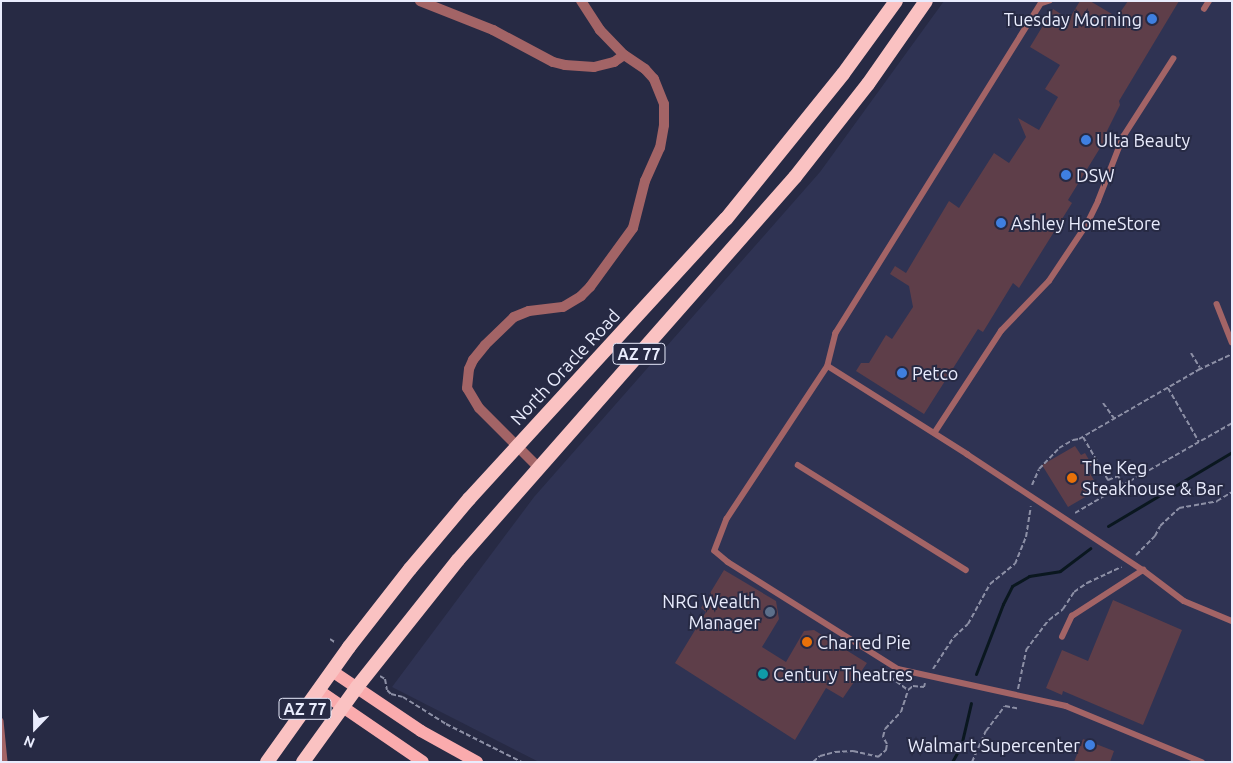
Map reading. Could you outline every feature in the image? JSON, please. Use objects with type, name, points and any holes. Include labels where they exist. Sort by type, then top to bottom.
[{"type":"highway","name":"North Oracle Road","points":[[267,762],[332,670],[410,569],[518,447],[726,219],[843,74],[896,1]]},
{"type":"highway","name":"AZ 77","points":[[302,762],[342,706],[458,560],[795,177],[868,84],[926,1]]},
{"type":"main road","points":[[332,670],[421,731],[477,762]]},
{"type":"main road","points":[[318,690],[423,762]]},
{"type":"street","points":[[420,1],[493,30],[565,65],[594,67],[614,62],[624,55]]},
{"type":"street","points":[[538,467],[479,408],[467,388],[469,368],[485,345],[514,316],[529,311],[563,307],[581,296],[633,228],[645,181],[660,148],[665,114],[660,90],[654,79],[645,69],[624,55],[600,30],[581,1]]},
{"type":"lane","points":[[1050,1],[1041,4],[836,333],[828,366],[728,519],[715,551],[728,562],[898,669],[1066,706],[1202,762]]},
{"type":"lane","points":[[1204,9],[1209,1]]},
{"type":"lane","points":[[935,432],[1002,331],[1049,281],[1087,224],[1123,137],[1173,59]]},
{"type":"lane","points":[[1217,304],[1232,342]]},
{"type":"lane","points":[[828,366],[935,432],[1143,570],[1184,601],[1232,621]]},
{"type":"lane","points":[[798,465],[966,570]]},
{"type":"lane","points":[[1062,637],[1072,616],[1143,570]]},
{"type":"lane","points":[[1,721],[5,762]]},
{"type":"path","points":[[1191,353],[1200,369]]},
{"type":"path","points":[[1032,485],[1036,473],[1046,460],[1066,444],[1083,437],[1200,369],[1232,354]]},
{"type":"path","points":[[1168,388],[1199,442]]},
{"type":"path","points":[[1103,403],[1114,418]]},
{"type":"path","points":[[1075,513],[1232,423]]},
{"type":"path","points":[[1083,437],[1108,480],[1118,476],[1123,485]]},
{"type":"path","points":[[1136,555],[1155,536],[1160,526],[1179,508],[1217,501],[1232,492]]},
{"type":"path","points":[[813,762],[820,756],[835,752],[853,752],[878,757],[886,750],[887,744],[883,737],[885,729],[902,712],[908,690],[912,686],[924,687],[928,670],[932,671],[936,661],[954,637],[968,624],[990,584],[1015,564],[1026,538],[1032,505]]},
{"type":"path","points":[[1017,690],[1026,650],[1048,620],[1063,609],[1070,597],[1087,583],[1122,567]]},
{"type":"path","points":[[330,639],[340,646]]},
{"type":"path","points":[[890,677],[908,690]]},
{"type":"path","points":[[384,678],[387,690],[391,694],[403,697],[466,735],[522,762]]},
{"type":"path","points":[[972,762],[986,731],[1005,706],[1020,709]]},
{"type":"shaded area","points":[[944,1],[1232,1],[1232,762],[539,762],[392,687],[534,497],[820,172]]},
{"type":"building","points":[[1080,1],[1090,1],[1117,17],[1128,1],[1179,1],[1119,101],[1120,105],[1103,139],[1105,140],[1068,200],[1072,203],[1019,288],[1013,283],[983,332],[978,329],[924,414],[856,371],[861,363],[869,363],[886,335],[892,339],[913,307],[909,286],[890,274],[895,266],[906,273],[949,201],[959,208],[994,153],[1009,163],[1026,137],[1018,118],[1039,130],[1058,97],[1045,89],[1060,65],[1030,47],[1053,9],[1069,19]]},
{"type":"building","name":"The Keg Steakhouse & Bar","points":[[1075,446],[1081,455],[1085,453],[1092,465],[1087,468],[1099,489],[1068,507],[1042,465]]},
{"type":"building","points":[[724,570],[776,601],[779,619],[762,647],[786,662],[804,631],[814,630],[867,663],[843,698],[826,688],[795,740],[675,663],[706,612],[701,608]]},
{"type":"building","points":[[1113,600],[1182,630],[1143,725],[1063,691],[1062,695],[1046,688],[1062,650],[1088,661]]},
{"type":"building","name":"Walmart Supercenter","points":[[1083,739],[1114,751],[1110,762],[1074,762]]},
{"type":"waterway","points":[[1108,526],[1232,452]]},
{"type":"waterway","points":[[976,674],[1003,604],[1012,586],[1029,576],[1060,571],[1090,548]]},
{"type":"waterway","points":[[952,762],[961,746],[971,703]]},
{"type":"place","name":"Tuesday Morning","points":[[1152,19]]},
{"type":"place","name":"Ulta Beauty","points":[[1086,140]]},
{"type":"place","name":"DSW","points":[[1066,175]]},
{"type":"place","name":"Ashley HomeStore","points":[[1001,223]]},
{"type":"place","name":"Petco","points":[[902,373]]},
{"type":"place","name":"The Keg Steakhouse & Bar","points":[[1072,478]]},
{"type":"place","name":"NRG Wealth Manager","points":[[770,612]]},
{"type":"place","name":"Charred Pie","points":[[807,642]]},
{"type":"place","name":"Century Theatres","points":[[763,674]]},
{"type":"place","name":"Walmart Supercenter","points":[[1090,745]]}]
